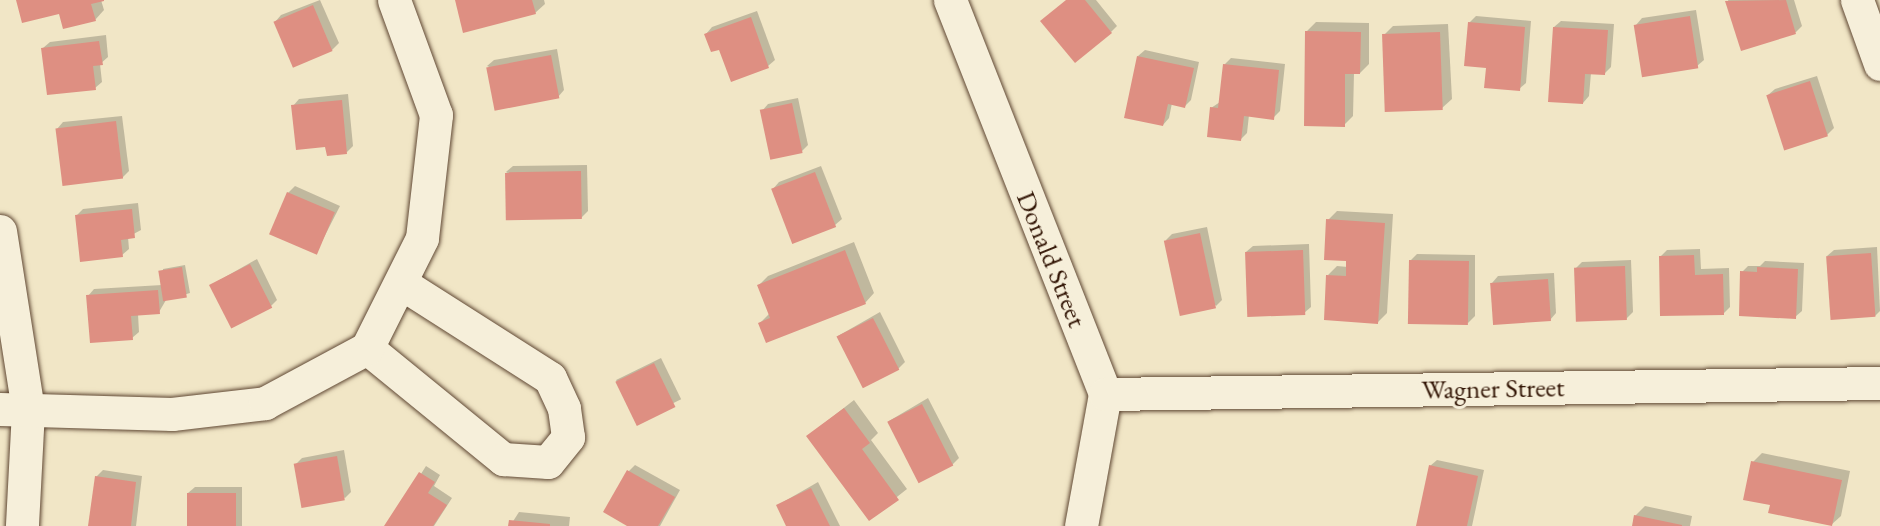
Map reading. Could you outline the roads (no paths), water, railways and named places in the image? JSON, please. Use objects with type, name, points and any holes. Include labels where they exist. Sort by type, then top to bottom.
[{"type":"street","points":[[14,410],[172,414],[265,403],[367,348],[422,238],[436,115],[394,0]]},
{"type":"street","name":"Donald Street","points":[[950,0],[1105,394]]},
{"type":"street","points":[[1857,0],[1880,64]]},
{"type":"street","points":[[0,231],[22,526]]},
{"type":"street","points":[[367,348],[503,459],[548,462],[568,437],[564,408],[550,378],[401,283]]},
{"type":"street","name":"Wagner Street","points":[[1105,394],[1880,383]]},
{"type":"street","points":[[1081,526],[1105,394]]}]
